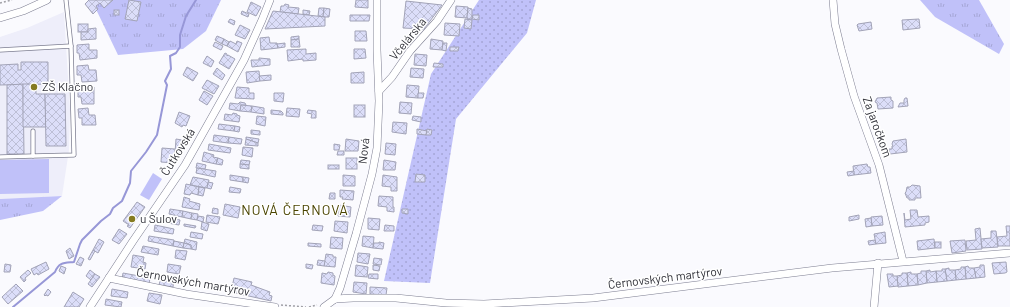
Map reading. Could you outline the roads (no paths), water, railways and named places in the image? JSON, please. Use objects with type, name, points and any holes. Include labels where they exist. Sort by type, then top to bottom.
[{"type":"street","points":[[0,18],[23,11],[47,0]]},
{"type":"street","name":"Čutkovská","points":[[90,307],[185,165],[244,60],[270,0]]},
{"type":"street","name":"Nová","points":[[334,299],[340,288],[372,174],[377,148],[379,91],[377,0]]},
{"type":"street","name":"Včelárska","points":[[379,91],[392,77],[410,51],[437,21],[451,0]]},
{"type":"street","name":"Za jaročkom","points":[[833,0],[835,24],[841,48],[854,96],[879,165],[903,261]]},
{"type":"street","name":"Černovských martýrov","points":[[334,299],[396,298],[484,304],[593,298],[784,273],[903,261],[934,260],[1010,253]]},
{"type":"street","points":[[874,307],[878,264]]},
{"type":"street","name":"Černovských martýrov","points":[[109,278],[186,294],[275,307]]},
{"type":"street","points":[[324,307],[334,299]]},
{"type":"lane","points":[[0,157],[74,155],[71,46],[66,0]]},
{"type":"lane","points":[[0,50],[71,46]]},
{"type":"lane","points":[[33,131],[33,156]]},
{"type":"waterway","points":[[13,307],[55,272],[58,266],[65,263],[74,262],[82,240],[110,214],[113,208],[122,201],[130,183],[131,171],[157,135],[167,85],[165,81],[171,69],[170,56],[176,53],[180,47],[180,35],[186,16],[196,0]]},
{"type":"place","name":"ZŠ Klačno","points":[[34,87]]},
{"type":"place","name":"u Šulov","points":[[132,219]]},
{"type":"district","name":"NOVÁ ČERNOVÁ","points":[[295,210]]}]
